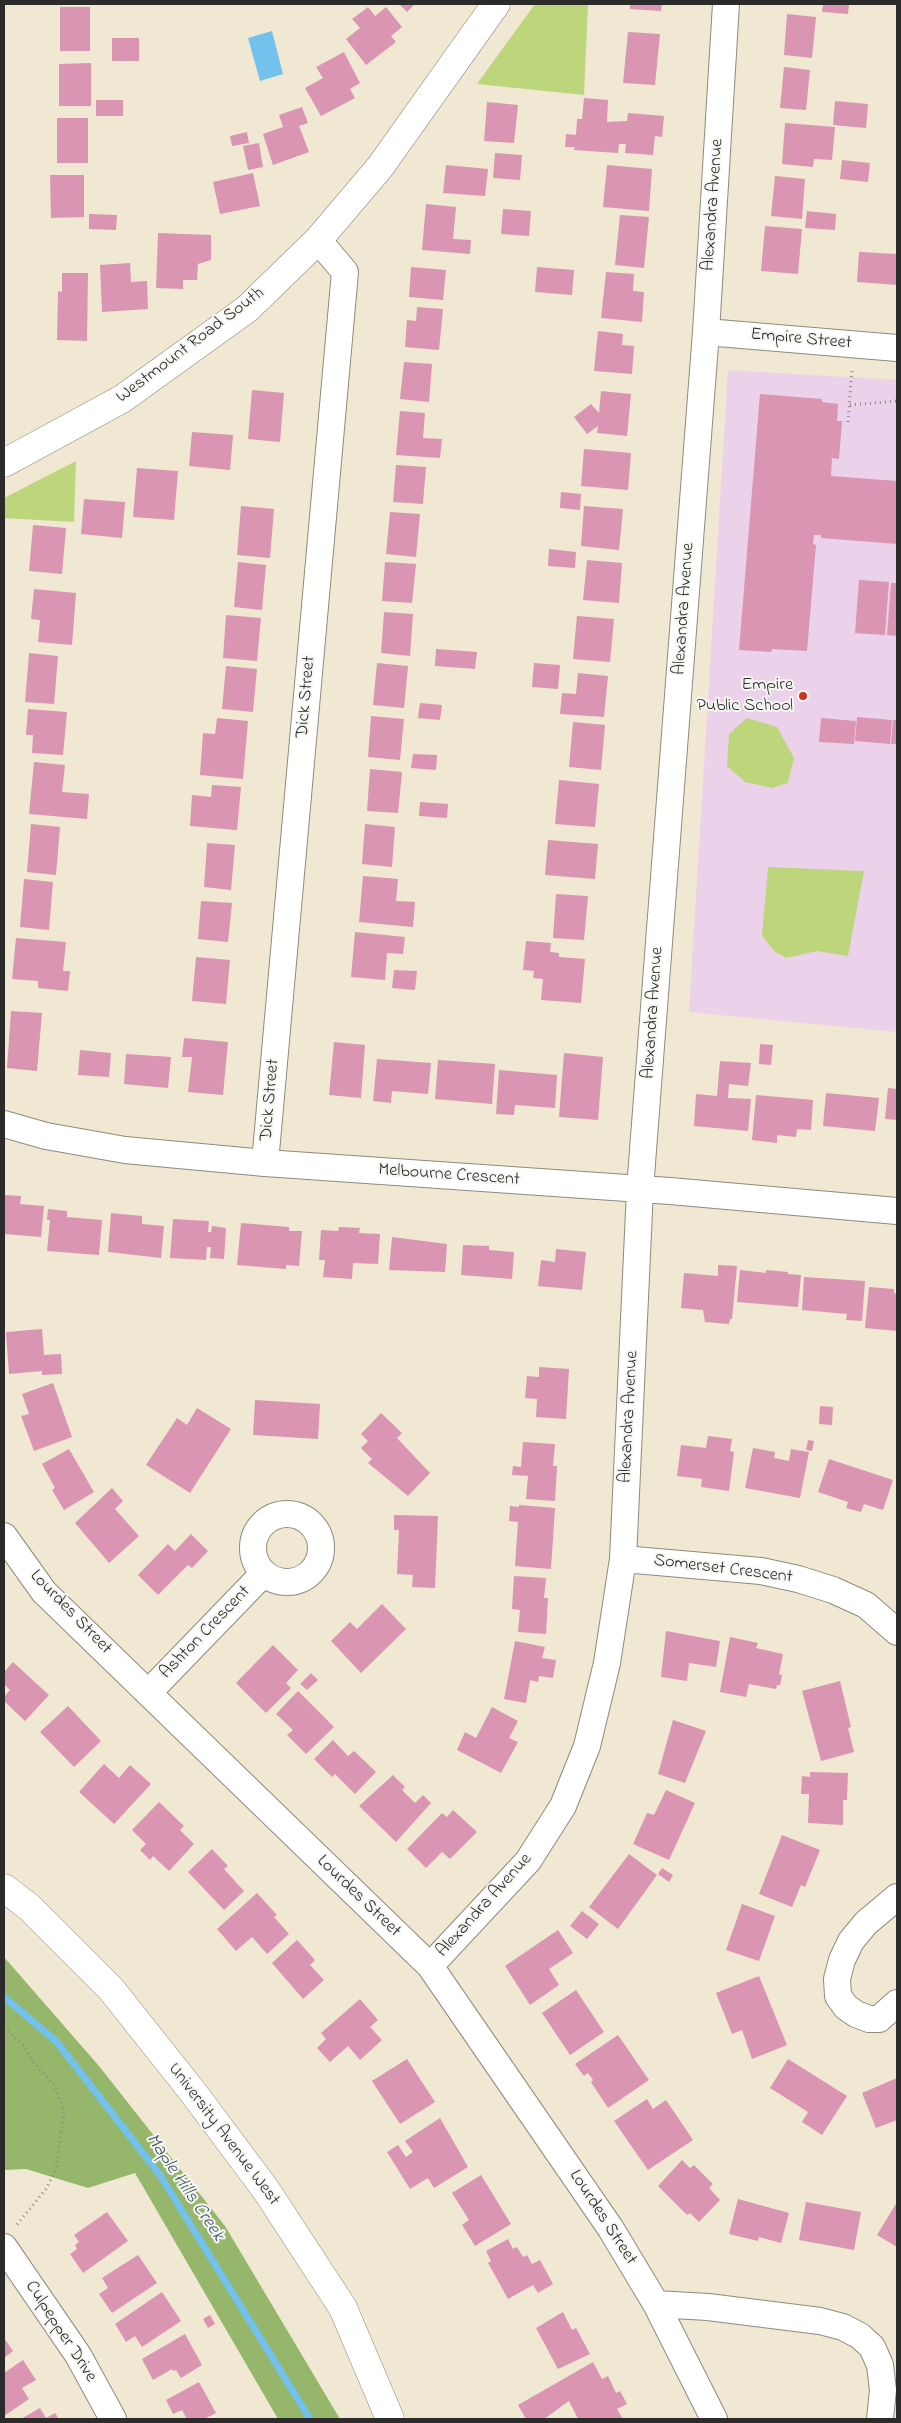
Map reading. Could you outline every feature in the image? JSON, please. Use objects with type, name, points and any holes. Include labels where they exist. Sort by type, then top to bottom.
[{"type":"main road","name":"Westmount Road South","points":[[4,464],[122,399],[246,309],[318,240],[380,167],[496,4]]},
{"type":"main road","name":"University Avenue West","points":[[4,1888],[28,1907],[111,1989],[192,2091],[266,2190],[342,2308],[390,2419]]},
{"type":"street","name":"Alexandra Avenue","points":[[430,1966],[528,1861],[563,1806],[587,1746],[607,1663],[623,1559],[640,1189],[706,332],[726,4]]},
{"type":"street","name":"Dick Street","points":[[265,1163],[345,272],[318,240]]},
{"type":"street","name":"Empire Street","points":[[706,332],[897,348]]},
{"type":"street","name":"Melbourne Crescent","points":[[4,1124],[46,1136],[125,1150],[265,1163],[640,1189],[897,1211]]},
{"type":"street","name":"Lourdes Street","points":[[4,1536],[44,1592],[430,1966],[611,2229],[656,2304],[714,2419]]},
{"type":"street","name":"Somerset Crescent","points":[[623,1559],[761,1571],[798,1579],[833,1590],[866,1605],[897,1632]]},
{"type":"street","name":"Ashton Crescent","points":[[148,1693],[263,1574]]},
{"type":"street","points":[[897,1897],[866,1923],[851,1941],[842,1960],[837,1979],[838,1996],[846,2007],[856,2014],[869,2019],[879,2019],[897,2003]]},
{"type":"street","name":"Culpepper Drive","points":[[7,2241],[78,2355],[113,2419]]},
{"type":"street","points":[[656,2304],[708,2307],[820,2321],[842,2327],[860,2336],[872,2347],[880,2365],[883,2390],[880,2419]]},
{"type":"path","points":[[848,422],[852,367]]},
{"type":"path","points":[[850,405],[897,401]]},
{"type":"path","points":[[4,2028],[23,2045],[34,2063],[54,2085],[64,2111],[56,2170],[46,2189],[7,2241]]},
{"type":"shaded area","name":"Empire Public School","points":[[728,370],[897,380],[897,1032],[689,1012]]},
{"type":"green space","points":[[535,4],[588,4],[584,95],[477,84]]},
{"type":"green space","points":[[76,461],[74,522],[4,518],[4,498]]},
{"type":"green space","points":[[747,718],[777,727],[794,758],[788,783],[772,788],[745,782],[727,766],[729,734]]},
{"type":"green space","points":[[768,867],[864,871],[848,956],[817,951],[786,958],[775,952],[762,936]]},
{"type":"green space","points":[[4,1957],[99,2066],[225,2226],[340,2419],[278,2419],[135,2173],[88,2188],[26,2169],[4,2170]]},
{"type":"water","points":[[272,31],[283,74],[260,81],[248,38]]},
{"type":"building","points":[[399,4],[415,4],[407,12]]},
{"type":"building","points":[[630,4],[662,4],[661,11],[630,9]]},
{"type":"building","points":[[823,4],[849,4],[848,14],[822,12]]},
{"type":"building","points":[[60,7],[90,7],[90,51],[60,51]]},
{"type":"building","points":[[368,7],[375,16],[386,7],[402,27],[391,36],[396,42],[366,65],[346,39],[360,28],[352,19]]},
{"type":"building","points":[[787,14],[816,17],[812,58],[784,55]]},
{"type":"building","points":[[628,32],[660,34],[655,85],[623,83]]},
{"type":"building","points":[[112,38],[139,38],[139,61],[112,61]]},
{"type":"building","points":[[344,52],[360,83],[350,89],[355,98],[321,116],[305,88],[323,78],[316,67]]},
{"type":"building","points":[[91,63],[91,106],[59,106],[59,64]]},
{"type":"building","points":[[784,67],[810,70],[806,110],[780,108]]},
{"type":"building","points":[[584,98],[608,100],[607,122],[627,121],[628,113],[664,116],[662,137],[655,136],[653,155],[625,153],[626,144],[619,144],[618,153],[574,150],[575,147],[565,147],[566,134],[576,135],[577,119],[582,119]]},
{"type":"building","points":[[96,100],[123,100],[123,116],[96,116]]},
{"type":"building","points":[[835,101],[868,104],[866,128],[833,125]]},
{"type":"building","points":[[487,102],[518,105],[514,143],[484,141]]},
{"type":"building","points":[[302,107],[308,123],[299,126],[309,152],[273,165],[263,134],[283,127],[279,115]]},
{"type":"building","points":[[57,118],[88,118],[88,163],[57,163]]},
{"type":"building","points":[[785,123],[835,127],[832,160],[814,159],[813,167],[782,164]]},
{"type":"building","points":[[247,132],[249,143],[232,146],[230,136]]},
{"type":"building","points":[[259,143],[263,167],[248,170],[243,146]]},
{"type":"building","points":[[495,153],[522,155],[520,180],[493,178]]},
{"type":"building","points":[[842,160],[870,163],[868,182],[840,179]]},
{"type":"building","points":[[446,165],[488,169],[485,196],[443,193]]},
{"type":"building","points":[[607,165],[652,169],[649,211],[603,207]]},
{"type":"building","points":[[253,173],[260,206],[220,214],[213,182]]},
{"type":"building","points":[[50,175],[84,175],[84,217],[51,218]]},
{"type":"building","points":[[775,176],[805,179],[802,219],[771,216]]},
{"type":"building","points":[[426,204],[456,207],[453,239],[471,240],[470,254],[422,250]]},
{"type":"building","points":[[503,209],[531,211],[529,236],[501,234]]},
{"type":"building","points":[[807,211],[836,214],[835,230],[805,228]]},
{"type":"building","points":[[89,214],[117,215],[116,230],[89,229]]},
{"type":"building","points":[[620,215],[649,217],[644,268],[615,265]]},
{"type":"building","points":[[765,226],[802,229],[798,274],[761,271]]},
{"type":"building","points":[[158,233],[211,235],[211,260],[198,264],[197,280],[183,280],[183,289],[156,288]]},
{"type":"building","points":[[859,252],[897,254],[897,285],[857,282]]},
{"type":"building","points":[[130,263],[131,282],[147,281],[148,309],[102,312],[100,265]]},
{"type":"building","points":[[411,267],[446,270],[443,300],[409,297]]},
{"type":"building","points":[[537,267],[574,270],[572,295],[535,292]]},
{"type":"building","points":[[606,272],[634,274],[633,291],[644,292],[642,322],[601,318]]},
{"type":"building","points":[[62,273],[88,273],[87,341],[57,340],[58,291],[62,292]]},
{"type":"building","points":[[417,307],[443,309],[439,350],[405,347],[407,320],[416,321]]},
{"type":"building","points":[[598,331],[623,334],[622,345],[634,346],[632,374],[594,371]]},
{"type":"building","points":[[404,362],[432,364],[429,402],[400,399]]},
{"type":"building","points":[[252,390],[284,393],[280,442],[248,439]]},
{"type":"building","points":[[601,391],[631,394],[627,436],[597,433],[598,426],[587,434],[574,417],[591,404],[599,413]]},
{"type":"building","points":[[760,394],[822,399],[822,402],[838,404],[837,421],[842,421],[839,459],[832,458],[831,476],[897,481],[897,544],[821,538],[821,535],[814,535],[813,544],[816,545],[807,651],[772,649],[771,652],[739,650]]},
{"type":"building","points":[[400,411],[425,413],[423,438],[442,439],[440,458],[396,455]]},
{"type":"building","points":[[192,432],[233,435],[230,470],[189,466]]},
{"type":"building","points":[[584,449],[631,453],[628,490],[581,486]]},
{"type":"building","points":[[396,465],[426,467],[423,504],[393,502]]},
{"type":"building","points":[[137,468],[178,471],[174,520],[133,517]]},
{"type":"building","points":[[561,492],[581,494],[580,510],[560,508]]},
{"type":"building","points":[[84,499],[125,502],[122,538],[81,534]]},
{"type":"building","points":[[241,506],[274,509],[270,558],[237,555]]},
{"type":"building","points":[[584,506],[623,509],[619,550],[581,546]]},
{"type":"building","points":[[390,512],[420,514],[416,557],[386,554]]},
{"type":"building","points":[[33,525],[66,528],[62,574],[29,571]]},
{"type":"building","points":[[549,549],[576,552],[575,568],[548,566]]},
{"type":"building","points":[[587,560],[622,563],[619,603],[583,600]]},
{"type":"building","points":[[238,562],[266,565],[262,610],[234,607]]},
{"type":"building","points":[[385,562],[416,564],[412,603],[382,601]]},
{"type":"building","points":[[859,580],[889,582],[885,635],[855,633]]},
{"type":"building","points":[[891,583],[897,583],[897,636],[887,635]]},
{"type":"building","points":[[34,589],[76,593],[72,645],[38,642],[40,620],[31,619]]},
{"type":"building","points":[[384,612],[413,614],[410,656],[381,653]]},
{"type":"building","points":[[226,615],[261,618],[257,661],[223,658]]},
{"type":"building","points":[[577,616],[614,619],[610,662],[573,659]]},
{"type":"building","points":[[436,649],[477,652],[475,669],[435,666]]},
{"type":"building","points":[[29,653],[58,656],[54,704],[25,702]]},
{"type":"building","points":[[377,663],[408,666],[404,708],[373,705]]},
{"type":"building","points":[[534,663],[560,665],[558,689],[532,687]]},
{"type":"building","points":[[226,666],[257,669],[253,712],[222,709]]},
{"type":"building","points":[[578,673],[608,676],[604,717],[560,714],[562,693],[576,694]]},
{"type":"building","points":[[420,703],[442,705],[440,720],[418,718]]},
{"type":"building","points":[[28,709],[67,712],[63,755],[32,753],[33,735],[26,735]]},
{"type":"building","points":[[371,716],[404,719],[400,760],[368,757]]},
{"type":"building","points":[[857,717],[892,720],[890,744],[855,741]]},
{"type":"building","points":[[217,718],[248,721],[243,779],[200,775],[203,733],[215,734]]},
{"type":"building","points":[[821,718],[856,721],[854,744],[819,742]]},
{"type":"building","points":[[893,720],[897,720],[897,744],[891,744]]},
{"type":"building","points":[[573,722],[605,725],[601,770],[569,767]]},
{"type":"building","points":[[413,754],[437,755],[436,770],[411,768]]},
{"type":"building","points":[[34,762],[65,765],[62,792],[89,794],[87,819],[29,814]]},
{"type":"building","points":[[370,769],[402,772],[398,813],[367,811]]},
{"type":"building","points":[[559,780],[599,784],[595,827],[555,824]]},
{"type":"building","points":[[212,785],[241,787],[237,830],[190,826],[192,795],[211,797]]},
{"type":"building","points":[[420,802],[448,804],[447,818],[419,816]]},
{"type":"building","points":[[31,824],[60,827],[56,875],[27,872]]},
{"type":"building","points":[[365,824],[395,827],[392,867],[362,864]]},
{"type":"building","points":[[548,840],[598,844],[595,879],[545,875]]},
{"type":"building","points":[[207,843],[235,845],[231,890],[204,887]]},
{"type":"building","points":[[363,876],[398,879],[396,901],[415,902],[413,927],[359,922]]},
{"type":"building","points":[[24,879],[53,882],[49,930],[20,927]]},
{"type":"building","points":[[556,894],[588,896],[584,940],[553,938]]},
{"type":"building","points":[[201,901],[232,903],[228,942],[198,939]]},
{"type":"building","points":[[355,932],[405,937],[403,954],[387,953],[385,980],[351,977]]},
{"type":"building","points":[[16,938],[66,942],[63,971],[70,971],[68,991],[38,988],[38,981],[12,979]]},
{"type":"building","points":[[526,941],[551,943],[550,952],[559,953],[559,957],[585,959],[581,1003],[541,1000],[543,979],[533,978],[534,971],[523,970]]},
{"type":"building","points":[[196,957],[230,960],[226,1004],[192,1001]]},
{"type":"building","points":[[394,970],[417,971],[415,990],[392,988]]},
{"type":"building","points":[[11,1011],[42,1013],[37,1071],[7,1068]]},
{"type":"building","points":[[184,1038],[228,1042],[223,1095],[188,1092],[192,1057],[182,1057]]},
{"type":"building","points":[[334,1042],[365,1045],[361,1098],[329,1095]]},
{"type":"building","points":[[760,1044],[773,1045],[771,1065],[759,1064]]},
{"type":"building","points":[[80,1050],[111,1053],[109,1077],[78,1075]]},
{"type":"building","points":[[564,1053],[603,1057],[598,1120],[559,1117]]},
{"type":"building","points":[[126,1054],[171,1057],[168,1088],[124,1084]]},
{"type":"building","points":[[377,1059],[431,1063],[428,1094],[392,1091],[391,1103],[373,1101]]},
{"type":"building","points":[[438,1060],[495,1064],[492,1104],[435,1099]]},
{"type":"building","points":[[720,1061],[751,1063],[748,1086],[729,1084],[728,1098],[751,1099],[748,1131],[694,1126],[696,1094],[717,1096]]},
{"type":"building","points":[[499,1070],[557,1075],[555,1108],[515,1105],[514,1115],[496,1114]]},
{"type":"building","points":[[888,1088],[897,1089],[897,1120],[885,1119]]},
{"type":"building","points":[[826,1093],[879,1098],[875,1131],[823,1126]]},
{"type":"building","points":[[756,1095],[813,1100],[811,1130],[797,1129],[796,1137],[777,1135],[777,1143],[752,1140]]},
{"type":"building","points":[[4,1195],[21,1196],[20,1204],[44,1206],[41,1237],[4,1234]]},
{"type":"building","points":[[48,1209],[67,1211],[67,1217],[102,1220],[99,1255],[47,1251],[50,1220],[47,1220]]},
{"type":"building","points":[[111,1213],[142,1216],[142,1224],[164,1226],[161,1258],[108,1252]]},
{"type":"building","points":[[173,1219],[209,1221],[208,1232],[211,1232],[212,1226],[226,1228],[224,1259],[210,1258],[211,1247],[207,1247],[206,1260],[170,1258]]},
{"type":"building","points":[[241,1223],[289,1227],[289,1231],[302,1231],[299,1266],[286,1265],[286,1269],[237,1265]]},
{"type":"building","points":[[339,1227],[360,1228],[359,1233],[380,1234],[378,1264],[353,1263],[352,1279],[323,1277],[325,1260],[319,1260],[321,1230],[338,1231]]},
{"type":"building","points":[[392,1237],[447,1244],[445,1272],[389,1270]]},
{"type":"building","points":[[463,1245],[489,1246],[489,1250],[514,1252],[512,1279],[461,1275]]},
{"type":"building","points":[[556,1249],[586,1252],[582,1290],[538,1286],[541,1260],[555,1262]]},
{"type":"building","points":[[718,1265],[737,1266],[732,1319],[730,1319],[729,1324],[705,1322],[703,1310],[681,1308],[684,1273],[718,1276]]},
{"type":"building","points":[[740,1270],[766,1273],[766,1270],[801,1275],[798,1307],[737,1302]]},
{"type":"building","points":[[804,1277],[865,1281],[862,1321],[846,1320],[847,1314],[802,1310]]},
{"type":"building","points":[[869,1287],[894,1289],[894,1293],[897,1294],[897,1331],[865,1328]]},
{"type":"building","points":[[42,1329],[44,1355],[61,1354],[62,1374],[42,1375],[42,1371],[9,1374],[6,1332]]},
{"type":"building","points":[[539,1367],[569,1369],[566,1419],[536,1417],[537,1399],[525,1398],[527,1376],[539,1377]]},
{"type":"building","points":[[53,1383],[72,1437],[34,1451],[21,1416],[29,1414],[22,1394]]},
{"type":"building","points":[[255,1400],[320,1404],[318,1439],[253,1435]]},
{"type":"building","points":[[820,1406],[833,1407],[832,1425],[819,1424]]},
{"type":"building","points":[[197,1408],[231,1429],[190,1493],[146,1465],[177,1418],[187,1425]]},
{"type":"building","points":[[381,1413],[402,1433],[397,1438],[430,1473],[408,1496],[368,1463],[372,1459],[361,1448],[368,1441],[361,1434]]},
{"type":"building","points":[[708,1436],[732,1439],[730,1451],[734,1452],[729,1491],[701,1487],[702,1479],[677,1476],[681,1445],[706,1448]]},
{"type":"building","points":[[808,1440],[814,1441],[812,1451],[806,1450]]},
{"type":"building","points":[[523,1442],[555,1444],[553,1466],[557,1466],[555,1501],[526,1499],[528,1476],[512,1475],[513,1466],[521,1467]]},
{"type":"building","points":[[753,1448],[775,1452],[774,1458],[789,1461],[791,1449],[809,1452],[800,1498],[745,1488]]},
{"type":"building","points":[[69,1449],[94,1492],[64,1510],[52,1490],[55,1488],[42,1464]]},
{"type":"building","points":[[829,1459],[893,1480],[883,1510],[864,1504],[861,1512],[846,1508],[848,1502],[818,1492]]},
{"type":"building","points":[[112,1488],[123,1501],[115,1509],[139,1536],[109,1563],[75,1523]]},
{"type":"building","points":[[519,1505],[555,1508],[551,1569],[515,1566],[518,1522],[509,1521],[510,1506],[519,1507]]},
{"type":"building","points":[[394,1515],[438,1516],[435,1588],[412,1587],[413,1575],[397,1574],[399,1530],[394,1530]]},
{"type":"building","points":[[191,1534],[208,1551],[192,1568],[188,1565],[158,1595],[138,1575],[168,1544],[175,1551]]},
{"type":"building","points":[[514,1576],[546,1578],[544,1598],[548,1598],[546,1634],[518,1632],[520,1610],[512,1609]]},
{"type":"building","points":[[382,1604],[406,1629],[361,1673],[331,1641],[350,1622],[357,1629]]},
{"type":"building","points":[[666,1631],[720,1641],[716,1667],[689,1663],[687,1681],[661,1677]]},
{"type":"building","points":[[730,1637],[758,1643],[756,1648],[783,1654],[779,1674],[782,1675],[780,1685],[777,1685],[776,1689],[749,1684],[746,1697],[720,1692]]},
{"type":"building","points":[[515,1641],[545,1647],[542,1658],[556,1660],[553,1678],[539,1676],[538,1682],[530,1680],[526,1703],[504,1699]]},
{"type":"building","points":[[273,1645],[298,1670],[286,1683],[291,1688],[266,1713],[236,1683]]},
{"type":"building","points":[[13,1662],[49,1695],[25,1721],[4,1701],[4,1697],[10,1690],[4,1684],[4,1672]]},
{"type":"building","points":[[311,1673],[318,1680],[307,1690],[300,1684]]},
{"type":"building","points":[[840,1681],[851,1727],[848,1728],[854,1752],[821,1761],[802,1691]]},
{"type":"building","points":[[298,1691],[334,1727],[306,1754],[287,1735],[293,1730],[276,1714]]},
{"type":"building","points":[[68,1706],[101,1741],[74,1767],[40,1732]]},
{"type":"building","points":[[492,1707],[518,1721],[509,1738],[518,1742],[501,1773],[457,1750],[465,1732],[476,1738]]},
{"type":"building","points":[[673,1720],[706,1731],[685,1783],[658,1774]]},
{"type":"building","points":[[333,1740],[348,1756],[354,1751],[376,1772],[355,1794],[335,1774],[332,1777],[314,1759]]},
{"type":"building","points":[[104,1764],[119,1778],[130,1765],[151,1784],[114,1824],[79,1792]]},
{"type":"building","points":[[810,1772],[848,1773],[847,1800],[843,1800],[843,1825],[808,1823],[809,1794],[801,1794],[802,1776],[810,1777]]},
{"type":"building","points":[[393,1775],[405,1787],[402,1790],[415,1803],[423,1795],[431,1803],[396,1842],[359,1806]]},
{"type":"building","points":[[666,1790],[695,1803],[669,1860],[633,1844],[647,1813],[654,1815]]},
{"type":"building","points":[[159,1802],[184,1826],[180,1830],[194,1844],[169,1871],[153,1856],[150,1860],[140,1850],[146,1844],[132,1830]]},
{"type":"building","points":[[453,1810],[477,1832],[450,1859],[442,1852],[426,1868],[407,1849],[442,1813],[447,1817]]},
{"type":"building","points":[[782,1835],[820,1850],[805,1887],[801,1885],[792,1907],[759,1894]]},
{"type":"building","points":[[212,1849],[228,1866],[224,1869],[244,1891],[224,1910],[188,1872]]},
{"type":"building","points":[[629,1854],[657,1875],[618,1929],[589,1907]]},
{"type":"building","points":[[662,1868],[673,1875],[669,1882],[658,1874]]},
{"type":"building","points":[[257,1893],[277,1915],[274,1917],[289,1934],[267,1954],[252,1937],[236,1951],[217,1929]]},
{"type":"building","points":[[742,1904],[775,1916],[759,1961],[726,1950]]},
{"type":"building","points":[[582,1911],[599,1924],[587,1939],[570,1926]]},
{"type":"building","points":[[558,1930],[573,1953],[549,1969],[559,1985],[530,2005],[505,1966]]},
{"type":"building","points":[[297,1940],[315,1960],[310,1965],[324,1980],[303,1999],[272,1963]]},
{"type":"building","points":[[759,1976],[787,2045],[752,2059],[742,2030],[732,2034],[716,1993]]},
{"type":"building","points":[[576,1990],[604,2032],[570,2055],[542,2013]]},
{"type":"building","points":[[360,1999],[378,2020],[370,2027],[382,2040],[360,2060],[348,2046],[330,2062],[317,2048],[326,2039],[321,2033]]},
{"type":"building","points":[[618,2035],[649,2080],[608,2108],[591,2082],[593,2080],[588,2073],[584,2076],[575,2064]]},
{"type":"building","points":[[407,2059],[435,2102],[400,2124],[372,2081]]},
{"type":"building","points":[[788,2059],[847,2096],[822,2135],[802,2122],[808,2112],[770,2088]]},
{"type":"building","points":[[897,2078],[897,2120],[876,2128],[862,2093]]},
{"type":"building","points":[[647,2099],[653,2109],[666,2100],[693,2140],[648,2170],[614,2121]]},
{"type":"building","points":[[440,2118],[468,2167],[434,2188],[428,2178],[410,2189],[387,2152],[398,2145],[406,2157],[413,2152],[405,2141]]},
{"type":"building","points":[[682,2160],[690,2168],[694,2165],[713,2184],[709,2188],[720,2200],[699,2222],[690,2213],[687,2215],[658,2186]]},
{"type":"building","points":[[481,2175],[511,2224],[475,2246],[462,2225],[469,2220],[452,2193]]},
{"type":"building","points":[[738,2199],[789,2213],[781,2243],[759,2237],[758,2241],[729,2234]]},
{"type":"building","points":[[806,2202],[861,2212],[854,2250],[799,2240]]},
{"type":"building","points":[[897,2202],[897,2247],[877,2235]]},
{"type":"building","points":[[107,2212],[128,2241],[83,2273],[70,2254],[77,2249],[75,2245],[79,2242],[74,2235]]},
{"type":"building","points":[[508,2239],[513,2249],[517,2247],[523,2257],[527,2255],[532,2264],[540,2260],[553,2284],[538,2293],[533,2285],[508,2299],[488,2263],[491,2261],[486,2251]]},
{"type":"building","points":[[138,2255],[157,2283],[112,2313],[99,2294],[108,2288],[102,2278]]},
{"type":"building","points":[[162,2292],[181,2321],[142,2347],[135,2336],[126,2342],[115,2324]]},
{"type":"building","points":[[563,2312],[572,2330],[576,2328],[590,2354],[558,2369],[536,2328]]},
{"type":"building","points":[[210,2315],[215,2324],[208,2328],[203,2319]]},
{"type":"building","points":[[185,2334],[202,2365],[181,2378],[176,2370],[173,2371],[172,2369],[153,2380],[142,2359]]},
{"type":"building","points":[[4,2338],[13,2351],[4,2358]]},
{"type":"building","points":[[23,2360],[36,2380],[22,2388],[29,2399],[4,2416],[4,2373]]},
{"type":"building","points":[[593,2362],[602,2379],[608,2376],[616,2393],[620,2391],[627,2404],[617,2409],[623,2419],[578,2419],[569,2401],[544,2419],[526,2419],[518,2405]]},
{"type":"building","points":[[199,2382],[216,2413],[204,2419],[187,2419],[182,2410],[173,2414],[166,2400]]},
{"type":"building","points":[[40,2408],[46,2418],[55,2413],[59,2419],[21,2419]]},
{"type":"waterway","name":"Maple Hills Creek","points":[[4,1997],[56,2041],[160,2175],[310,2419]]},
{"type":"place","name":"Empire Public School","points":[[803,696]]}]
